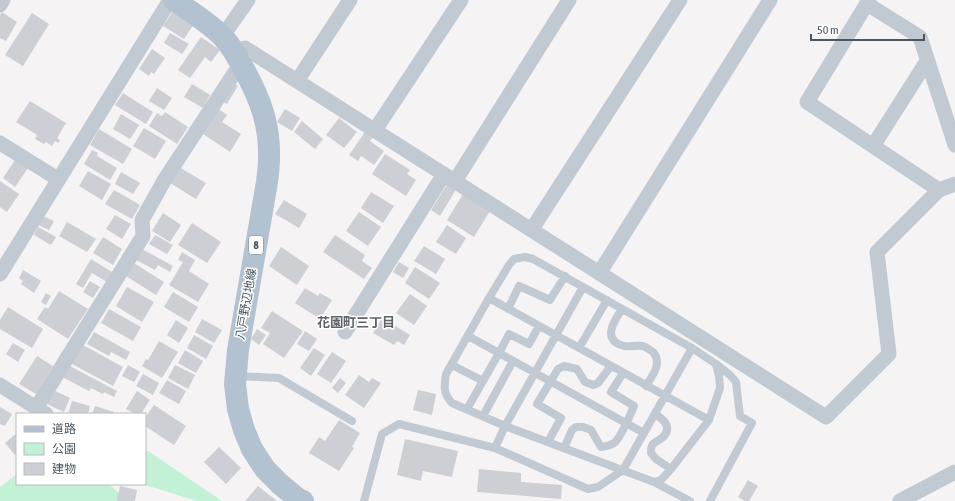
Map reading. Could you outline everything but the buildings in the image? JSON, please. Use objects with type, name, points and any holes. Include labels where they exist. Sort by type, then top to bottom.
[{"type":"main road","name":"八戸野辺地線","points":[[174,0],[206,22],[232,50],[256,91],[265,119],[269,157],[267,182],[238,350],[235,384],[238,409],[244,430],[252,449],[265,469],[280,484],[298,499],[303,501]]},
{"type":"street","points":[[0,5],[3,0]]},
{"type":"street","points":[[0,274],[170,0]]},
{"type":"street","points":[[0,385],[41,411],[143,236],[142,220],[232,50],[248,0]]},
{"type":"street","points":[[297,81],[350,0]]},
{"type":"street","points":[[375,130],[461,0]]},
{"type":"street","points":[[345,332],[569,0]]},
{"type":"street","points":[[532,229],[680,0]]},
{"type":"street","points":[[600,272],[770,0]]},
{"type":"street","points":[[939,190],[807,102],[868,2],[920,38],[955,145]]},
{"type":"street","points":[[232,50],[245,48],[600,272],[826,417],[889,354],[877,252],[939,190],[955,184]]},
{"type":"street","points":[[873,146],[928,61]]},
{"type":"street","points":[[0,143],[58,179]]},
{"type":"street","points":[[900,501],[955,472]]},
{"type":"lane","points":[[690,501],[654,482],[505,426],[452,403],[446,397],[444,388],[446,374],[489,298],[514,259],[525,257],[533,259],[565,276],[692,348],[716,364],[736,382],[740,416],[752,423],[710,501]]},
{"type":"lane","points":[[508,309],[519,286],[550,300],[565,276]]},
{"type":"lane","points":[[495,448],[505,426],[583,287]]},
{"type":"lane","points":[[489,298],[709,420]]},
{"type":"lane","points":[[579,348],[606,300]]},
{"type":"lane","points":[[622,309],[614,321],[611,336],[615,342],[623,346],[643,346],[651,350],[655,355],[657,363],[655,372],[646,386]]},
{"type":"lane","points":[[467,409],[509,334],[530,344],[539,326]]},
{"type":"lane","points":[[468,336],[644,433]]},
{"type":"lane","points":[[364,501],[382,434],[399,424],[495,448],[588,489],[598,487],[623,470],[692,348]]},
{"type":"lane","points":[[482,416],[513,361]]},
{"type":"lane","points":[[654,482],[661,480],[671,469],[709,420],[720,388],[716,364]]},
{"type":"lane","points":[[452,365],[483,381]]},
{"type":"lane","points":[[548,442],[561,418],[537,404],[558,369],[564,366],[577,368],[585,382],[593,385],[598,383],[611,366]]},
{"type":"lane","points":[[564,448],[572,430],[576,427],[583,427],[591,430],[602,447],[609,446],[616,442],[634,406],[611,392],[623,373]]},
{"type":"lane","points":[[236,376],[279,378],[352,421]]},
{"type":"lane","points":[[655,414],[664,419],[667,425],[664,436],[654,443],[651,448],[651,453],[656,459],[671,469]]},
{"type":"green space","points":[[146,451],[222,501],[197,501],[145,485]]},
{"type":"green space","points":[[16,475],[16,485],[110,485],[128,501],[0,501],[0,487]]},
{"type":"district","name":"花園町三丁目","points":[[356,322]]}]
